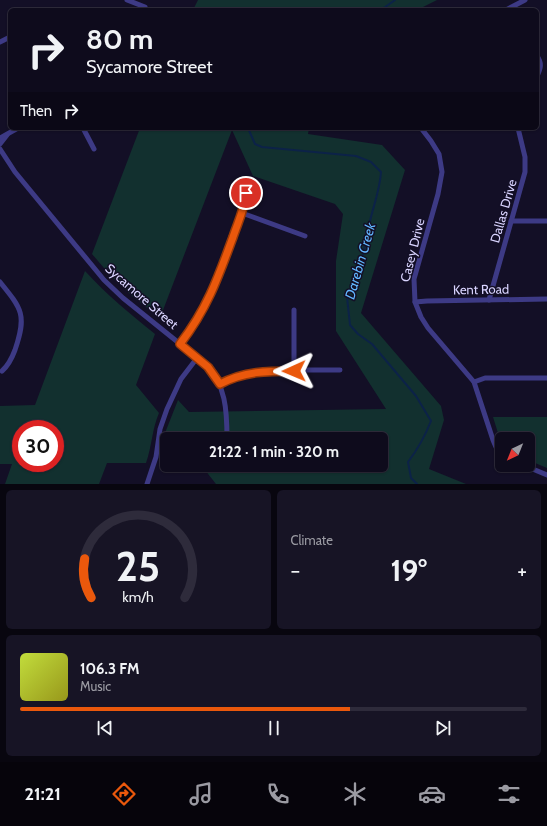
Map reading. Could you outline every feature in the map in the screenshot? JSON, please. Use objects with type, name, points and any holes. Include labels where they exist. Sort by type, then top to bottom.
[{"type":"street","points":[[127,0],[144,8],[148,0]]},
{"type":"street","points":[[510,8],[525,0]]},
{"type":"street","points":[[539,59],[541,66],[539,71]]},
{"type":"street","points":[[0,138],[15,130]]},
{"type":"street","points":[[84,130],[94,148]]},
{"type":"street","name":"Casey Drive","points":[[423,130],[439,154],[442,172],[438,194],[414,278],[415,302],[425,323],[474,382],[495,445]]},
{"type":"street","name":"Dallas Drive","points":[[489,300],[524,180],[526,165],[518,130]]},
{"type":"street","points":[[0,144],[7,135]]},
{"type":"street","name":"Sycamore Street","points":[[0,149],[2,155],[104,280],[123,298],[212,371],[220,384],[225,402],[227,432]]},
{"type":"street","points":[[180,344],[198,319],[214,290],[242,213],[246,193]]},
{"type":"street","points":[[242,213],[305,236]]},
{"type":"street","points":[[511,221],[547,221]]},
{"type":"street","points":[[0,282],[18,305],[22,322],[20,334],[11,360],[2,371]]},
{"type":"street","name":"Kent Road","points":[[415,302],[427,300],[547,299]]},
{"type":"street","points":[[294,310],[294,371]]},
{"type":"street","points":[[147,484],[156,457],[160,429],[167,409],[181,380],[197,358]]},
{"type":"street","points":[[220,384],[238,376],[256,372],[340,370]]},
{"type":"street","points":[[474,382],[485,378],[547,378]]},
{"type":"street","points":[[535,470],[547,475]]},
{"type":"green space","points":[[198,0],[437,0],[421,8],[194,8]]},
{"type":"green space","points":[[139,130],[232,130],[160,318],[132,296],[110,275],[92,254]]},
{"type":"green space","points":[[232,130],[309,130],[308,134],[382,145],[405,170],[361,313],[441,406],[444,420],[429,469],[466,484],[216,484],[207,472],[388,472],[388,432],[165,432],[178,400],[189,412],[386,409],[336,331],[336,261],[343,214],[335,204],[253,176]]},
{"type":"green space","points":[[85,271],[119,304],[155,334],[136,385],[159,413],[146,463],[107,463],[99,484],[5,484],[12,464],[0,464],[0,406],[35,405]]},
{"type":"green space","points":[[493,417],[547,417],[547,468],[535,463],[535,432],[498,432]]},
{"type":"waterway","name":"Darebin Creek","points":[[384,8],[395,0]]},
{"type":"waterway","name":"Darebin Creek","points":[[249,130],[255,144],[262,147],[356,156],[371,162],[381,172],[359,269],[347,297],[350,325],[358,334],[372,344],[416,396],[431,421],[421,442],[408,462],[411,478],[417,484]]},
{"type":"route","points":[[246,193],[242,213],[214,290],[198,319],[180,344],[212,371],[220,384],[234,378],[256,372],[294,371]]}]
